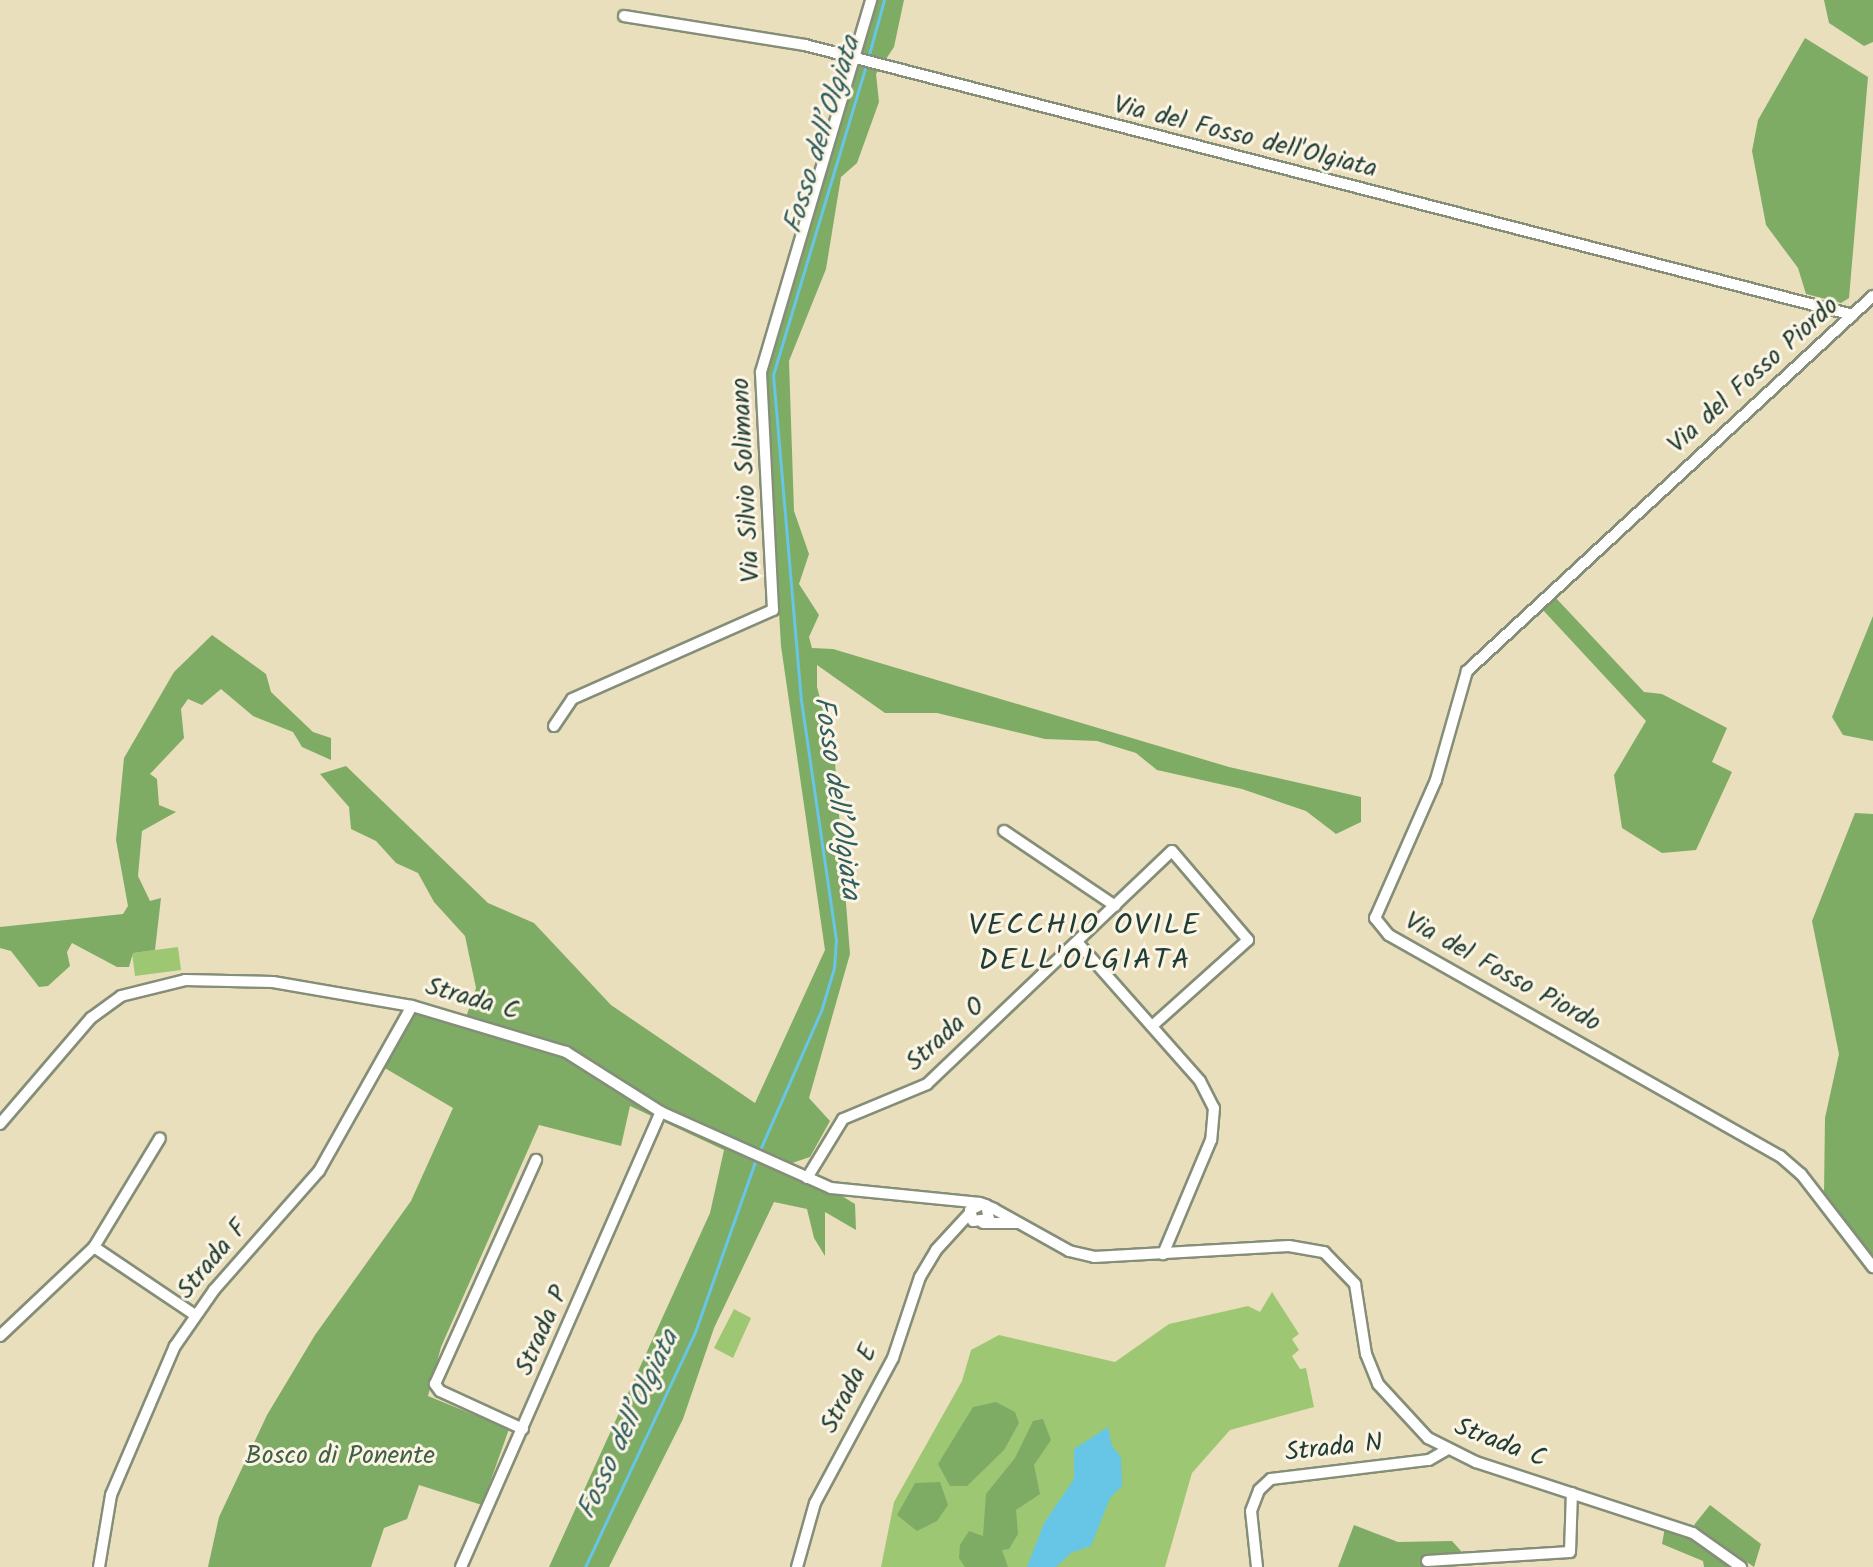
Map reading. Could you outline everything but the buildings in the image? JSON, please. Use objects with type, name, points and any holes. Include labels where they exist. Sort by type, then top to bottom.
[{"type":"street","points":[[863,61],[871,0]]},
{"type":"street","name":"Via del Fosso dell'Olgiata","points":[[624,16],[863,61],[1853,315]]},
{"type":"street","name":"Via Silvio Solimano","points":[[554,726],[572,699],[761,620],[773,610],[761,372],[863,61]]},
{"type":"street","name":"Via del Fosso Piordo","points":[[1873,296],[1467,671],[1440,771],[1375,918],[1389,935],[1774,1151],[1801,1174],[1873,1267]]},
{"type":"street","points":[[1004,831],[1115,906]]},
{"type":"street","name":"Strada O","points":[[807,1178],[848,1114],[924,1087],[1172,851],[1248,940],[1152,1026]]},
{"type":"street","points":[[1078,943],[1205,1089],[1215,1115],[1200,1170],[1163,1254]]},
{"type":"street","name":"Strada C","points":[[0,1124],[91,1018],[140,988],[237,979],[412,1006],[576,1056],[661,1112],[807,1178],[851,1191],[956,1198],[1019,1223],[1087,1256],[1294,1246],[1330,1256],[1356,1288],[1366,1354],[1378,1384],[1406,1419],[1446,1450],[1693,1533],[1741,1567]]},
{"type":"street","name":"Strada F","points":[[99,1567],[111,1495],[158,1378],[195,1315],[324,1164],[412,1006]]},
{"type":"street","name":"Strada P","points":[[461,1567],[661,1112]]},
{"type":"street","points":[[0,1336],[94,1247],[160,1138]]},
{"type":"street","points":[[523,1429],[440,1391],[435,1384],[536,1160]]},
{"type":"street","points":[[976,1208],[982,1224]]},
{"type":"street","points":[[950,1236],[982,1224],[990,1216],[976,1208]]},
{"type":"street","name":"Strada E","points":[[797,1567],[819,1494],[893,1358],[926,1266],[976,1208]]},
{"type":"street","name":"Strada C","points":[[982,1224],[1019,1223]]},
{"type":"street","points":[[94,1247],[195,1315]]},
{"type":"street","name":"Strada N","points":[[1257,1567],[1251,1511],[1259,1490],[1271,1479],[1429,1460],[1446,1450]]},
{"type":"street","points":[[1427,1561],[1570,1552],[1572,1493]]},
{"type":"green space","name":"Bosco di Ponente","points":[[877,0],[904,0],[894,47],[876,74],[879,102],[857,163],[841,177],[826,269],[789,361],[794,511],[809,554],[799,584],[819,615],[809,637],[812,648],[833,649],[1229,767],[1361,797],[1361,822],[1336,834],[1306,811],[1242,789],[1157,770],[1136,753],[1097,741],[1045,739],[937,713],[885,713],[817,665],[817,687],[834,750],[850,954],[809,1098],[830,1121],[810,1157],[789,1164],[855,1204],[856,1230],[825,1212],[825,1256],[814,1238],[807,1209],[774,1202],[714,1328],[683,1419],[609,1567],[549,1567],[710,1213],[724,1150],[630,1106],[621,1146],[539,1125],[441,1347],[428,1396],[509,1429],[482,1505],[419,1485],[407,1519],[384,1528],[371,1567],[208,1567],[219,1517],[267,1415],[315,1335],[411,1201],[453,1108],[383,1067],[412,1006],[465,1020],[476,988],[465,936],[434,902],[418,873],[396,863],[376,841],[351,829],[349,807],[320,774],[346,766],[488,903],[534,923],[611,1005],[755,1103],[825,950],[781,646],[765,374]]},
{"type":"green space","points":[[1824,0],[1873,0],[1873,42],[1864,46],[1829,23]]},
{"type":"green space","points":[[1805,38],[1868,77],[1849,298],[1841,303],[1806,294],[1798,268],[1766,225],[1752,151],[1758,120]]},
{"type":"green space","points":[[1555,597],[1644,692],[1662,694],[1727,728],[1712,762],[1732,772],[1696,850],[1662,853],[1622,828],[1614,775],[1646,721],[1542,609]]},
{"type":"green space","points":[[1873,616],[1873,741],[1843,735],[1832,717]]},
{"type":"green space","points":[[212,635],[266,674],[271,692],[313,732],[331,738],[331,760],[302,747],[293,732],[253,716],[221,689],[202,705],[188,699],[181,709],[184,738],[150,774],[157,779],[159,805],[176,812],[142,831],[138,876],[150,901],[161,898],[155,950],[133,953],[129,967],[117,967],[72,943],[67,952],[70,966],[48,986],[39,987],[11,951],[0,948],[0,927],[123,914],[128,906],[116,840],[124,758],[174,672]]},
{"type":"green space","points":[[1855,813],[1873,814],[1873,1258],[1824,1193],[1825,1118],[1839,1054],[1812,921]]},
{"type":"green space","points":[[178,947],[181,970],[135,976],[132,953]]},
{"type":"green space","points":[[1272,1292],[1299,1334],[1292,1339],[1299,1350],[1292,1356],[1300,1369],[1306,1368],[1314,1407],[1230,1430],[1192,1473],[1165,1567],[881,1567],[894,1502],[962,1381],[971,1350],[999,1335],[1115,1362],[1169,1324],[1248,1306],[1260,1312]]},
{"type":"green space","points":[[734,1309],[751,1318],[733,1358],[714,1348]]},
{"type":"green space","points":[[996,1402],[1015,1412],[1019,1423],[1004,1450],[967,1486],[950,1486],[938,1464],[973,1407]]},
{"type":"green space","points":[[1043,1419],[1051,1440],[1034,1465],[1040,1494],[1016,1510],[1018,1534],[1009,1549],[1002,1550],[1008,1567],[965,1567],[959,1558],[960,1545],[969,1531],[983,1536],[986,1494],[1015,1458],[1033,1421]]},
{"type":"green space","points":[[940,1482],[948,1505],[937,1521],[917,1531],[897,1515],[915,1483]]},
{"type":"green space","points":[[1710,1505],[1761,1544],[1754,1567],[1694,1525]]},
{"type":"green space","points":[[1354,1525],[1398,1542],[1452,1541],[1461,1551],[1447,1567],[1338,1567]]},
{"type":"green space","points":[[1665,1527],[1691,1536],[1735,1567],[1704,1567],[1703,1561],[1662,1544]]},
{"type":"water","points":[[1108,1427],[1112,1446],[1121,1457],[1122,1486],[1110,1498],[1091,1546],[1071,1553],[1056,1567],[1027,1567],[1044,1523],[1074,1479],[1074,1449]]},
{"type":"waterway","name":"Fosso dell’Olgiata","points":[[868,58],[884,0]]},
{"type":"waterway","name":"Fosso dell’Olgiata","points":[[759,1152],[821,1011],[834,968],[836,940],[801,701],[773,375],[866,65]]},
{"type":"waterway","name":"Fosso dell’Olgiata","points":[[585,1567],[695,1332],[756,1159]]},
{"type":"district","name":"VECCHIO OVILE DELL'OLGIATA","points":[[1085,943]]}]
